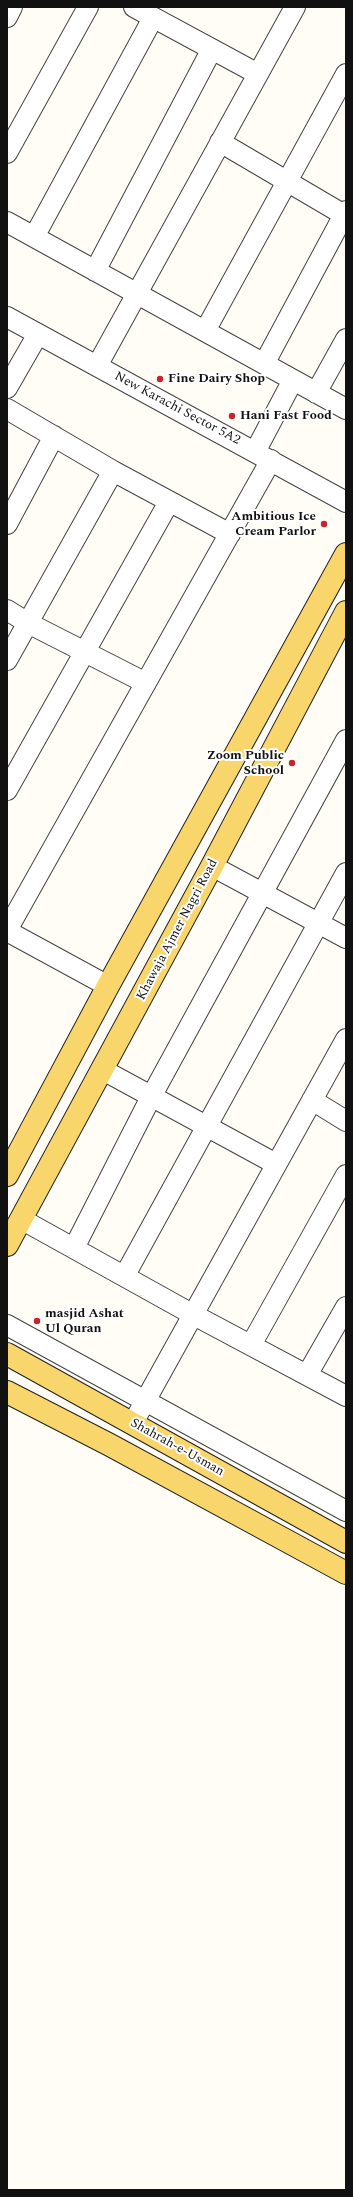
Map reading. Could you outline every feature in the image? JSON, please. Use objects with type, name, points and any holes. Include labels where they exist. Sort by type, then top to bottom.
[{"type":"main road","points":[[7,1175],[108,986],[346,554]]},
{"type":"main road","name":"Khawaja Ajmer Nagri Road","points":[[7,1245],[103,1070],[280,737],[340,636],[346,612]]},
{"type":"main road","points":[[253,724],[280,737]]},
{"type":"main road","points":[[52,1092],[82,1107]]},
{"type":"main road","name":"Shahrah-e-Usman","points":[[7,1354],[346,1542]]},
{"type":"main road","points":[[7,1392],[110,1445],[346,1573]]},
{"type":"street","points":[[7,16],[12,7]]},
{"type":"street","points":[[7,153],[88,7]]},
{"type":"street","points":[[134,7],[258,74]]},
{"type":"street","points":[[97,366],[295,7]]},
{"type":"street","points":[[34,237],[153,18]]},
{"type":"street","points":[[95,271],[212,49]]},
{"type":"street","points":[[205,331],[346,74]]},
{"type":"street","points":[[220,142],[345,214],[264,364]]},
{"type":"street","points":[[7,222],[346,410]]},
{"type":"street","name":"New Karachi Sector 5A2","points":[[7,317],[346,502]]},
{"type":"street","points":[[7,388],[38,334]]},
{"type":"street","points":[[316,393],[346,339]]},
{"type":"street","points":[[108,986],[7,931],[230,534],[293,380]]},
{"type":"street","points":[[7,409],[169,502],[230,534]]},
{"type":"street","points":[[7,524],[54,436]]},
{"type":"street","points":[[7,660],[114,471]]},
{"type":"street","points":[[7,790],[169,502]]},
{"type":"street","points":[[7,610],[28,623],[146,683]]},
{"type":"street","points":[[74,1248],[152,1097],[264,894],[346,740]]},
{"type":"street","points":[[212,866],[346,938]]},
{"type":"street","points":[[124,1276],[346,873]]},
{"type":"street","points":[[133,1423],[144,1400],[346,1039]]},
{"type":"street","points":[[103,1070],[276,1164]]},
{"type":"street","points":[[312,1100],[346,1121]]},
{"type":"street","points":[[251,1345],[346,1175]]},
{"type":"street","points":[[21,1219],[192,1314],[346,1396]]},
{"type":"street","points":[[307,1376],[346,1307]]},
{"type":"street","points":[[7,1325],[346,1511]]},
{"type":"place","name":"Fine Dairy Shop","points":[[160,379]]},
{"type":"place","name":"Hani Fast Food","points":[[232,416]]},
{"type":"place","name":"Ambitious Ice Cream Parlor","points":[[324,524]]},
{"type":"place","name":"Zoom Public School","points":[[292,763]]},
{"type":"place","name":"masjid Ashat Ul Quran","points":[[37,1321]]}]
